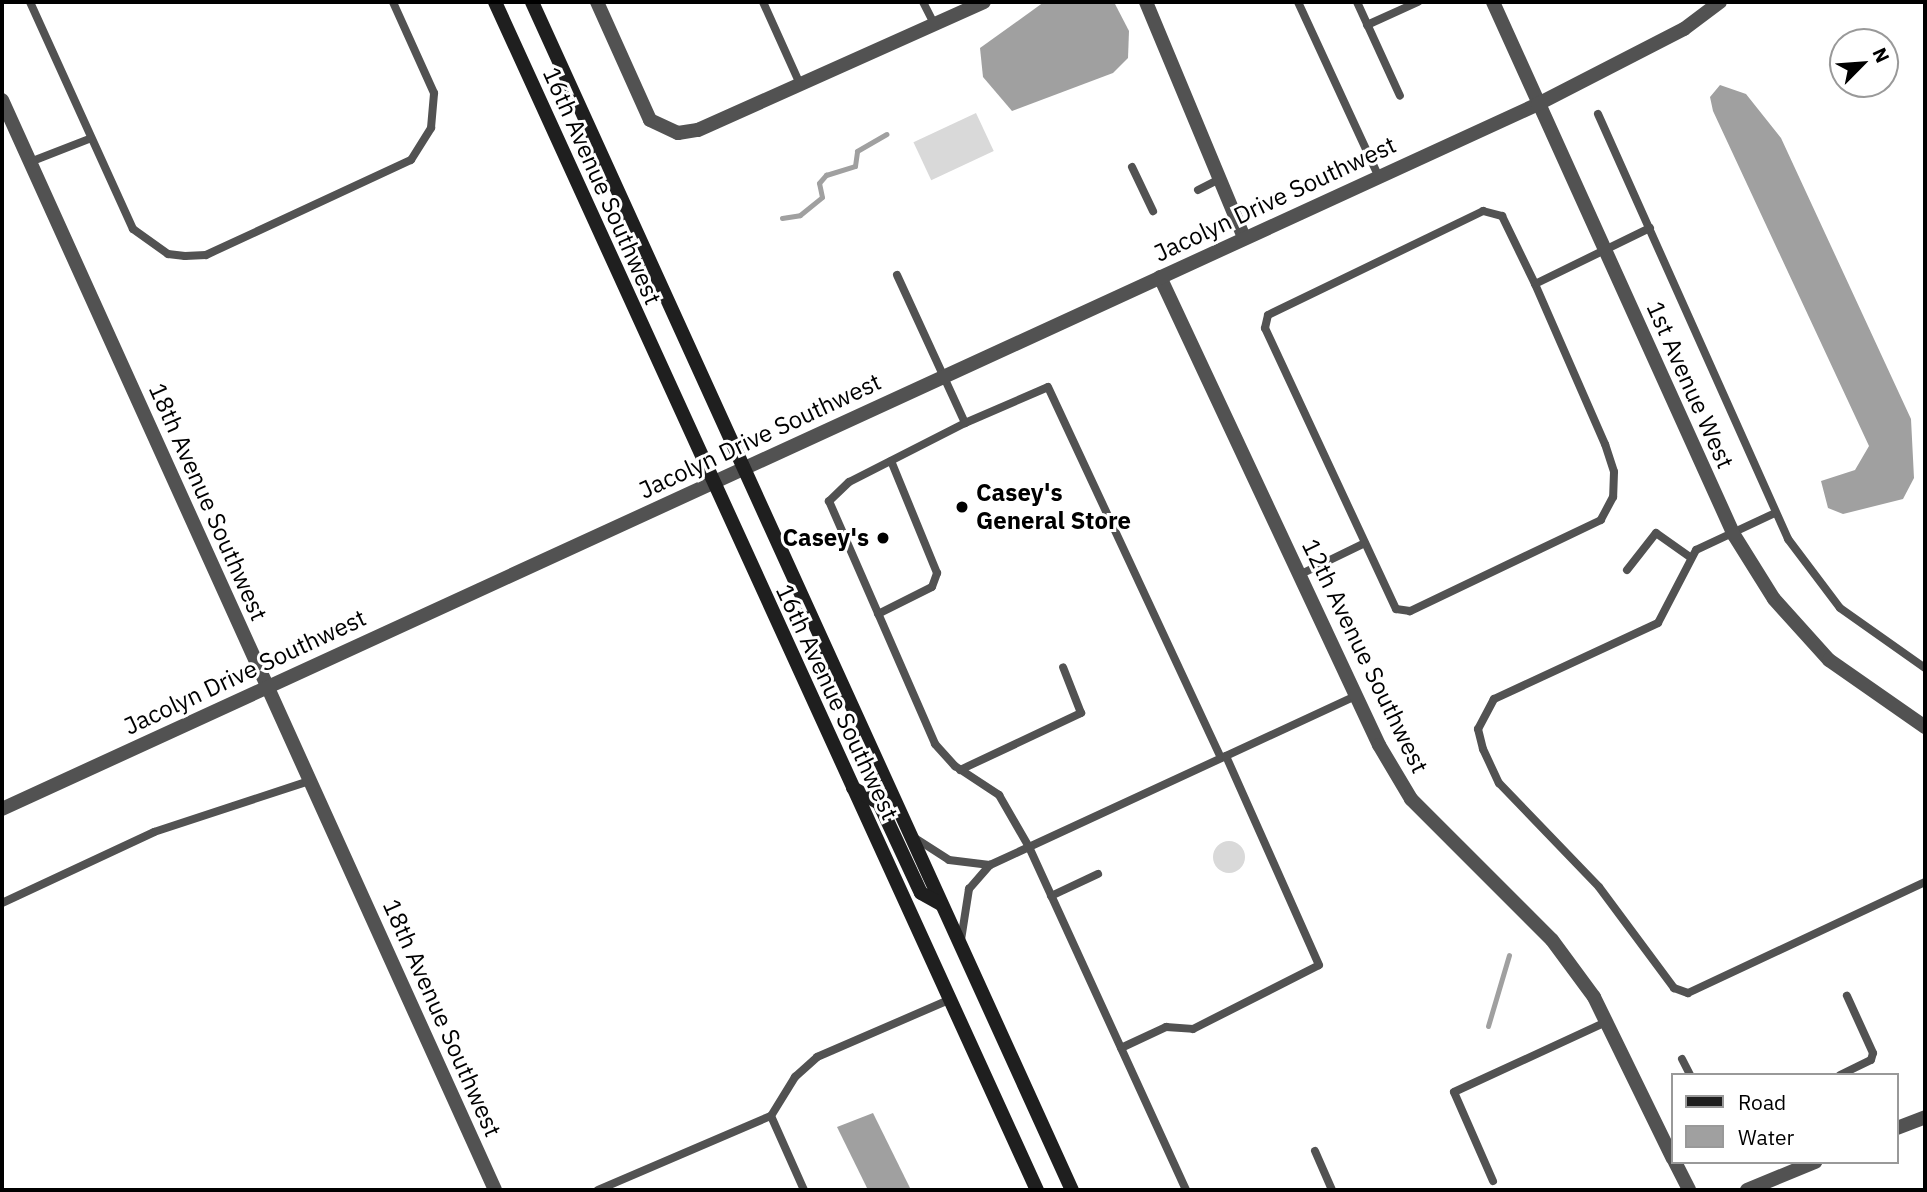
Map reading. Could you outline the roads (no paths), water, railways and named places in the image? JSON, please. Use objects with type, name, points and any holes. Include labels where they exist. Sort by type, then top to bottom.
[{"type":"main road","name":"16th Avenue Southwest","points":[[495,2],[710,484],[951,999],[1037,1190]]},
{"type":"main road","name":"16th Avenue Southwest","points":[[532,2],[741,470],[1072,1190]]},
{"type":"main road","points":[[853,788],[879,803],[921,893],[941,904]]},
{"type":"street","points":[[597,2],[650,120],[666,131],[698,130],[985,2]]},
{"type":"street","points":[[1146,2],[1206,136],[1218,180],[1244,238]]},
{"type":"street","name":"1st Avenue West","points":[[1493,2],[1734,535],[1774,599],[1829,660],[1925,727]]},
{"type":"street","name":"Jacolyn Drive Southwest","points":[[2,809],[1538,104],[1684,29],[1720,2]]},
{"type":"street","name":"18th Avenue Southwest","points":[[2,100],[495,1190]]},
{"type":"street","name":"12th Avenue Southwest","points":[[1160,277],[1356,696],[1410,799],[1552,940],[1606,1022],[1672,1157]]},
{"type":"street","points":[[1899,1127],[1925,1116]]},
{"type":"street","name":"12th Avenue Southwest","points":[[1676,1164],[1689,1190]]},
{"type":"street","points":[[1747,1190],[1810,1164]]},
{"type":"lane","points":[[30,2],[89,139],[133,229],[167,254],[206,255],[387,174],[417,152],[434,108],[434,93],[393,2]]},
{"type":"lane","points":[[763,2],[800,85]]},
{"type":"lane","points":[[923,2],[934,24]]},
{"type":"lane","points":[[1298,2],[1378,177]]},
{"type":"lane","points":[[1357,2],[1400,96]]},
{"type":"lane","points":[[1367,24],[1418,2]]},
{"type":"lane","points":[[1598,114],[1775,513],[1840,608],[1925,668]]},
{"type":"lane","points":[[30,162],[89,139]]},
{"type":"lane","points":[[1132,167],[1153,212]]},
{"type":"lane","points":[[1198,190],[1218,180]]},
{"type":"lane","points":[[1483,211],[1502,216],[1535,284],[1614,472],[1613,497],[1601,520],[1410,611],[1396,609],[1265,328],[1268,315],[1483,211]]},
{"type":"lane","points":[[1535,284],[1650,229]]},
{"type":"lane","points":[[897,275],[965,423]]},
{"type":"lane","points":[[1121,1048],[1166,1027],[1193,1029],[1319,965],[1048,387],[965,423],[891,461],[829,501],[935,744],[960,770],[999,795],[1029,847],[1051,896],[1186,1190]]},
{"type":"lane","points":[[878,614],[932,587],[937,573],[891,461]]},
{"type":"lane","points":[[1775,513],[1690,557],[1658,623],[1494,699],[1483,710],[1478,729],[1499,783],[1599,887],[1674,988],[1688,993],[1925,882]]},
{"type":"lane","points":[[1627,570],[1656,533],[1690,557]]},
{"type":"lane","points":[[1299,575],[1365,543]]},
{"type":"lane","points":[[960,770],[1081,713],[1063,667]]},
{"type":"lane","points":[[961,948],[969,889],[990,865],[1356,696]]},
{"type":"lane","points":[[2,903],[154,832],[309,780]]},
{"type":"lane","points":[[908,833],[949,860],[990,865]]},
{"type":"lane","points":[[1051,896],[1098,874]]},
{"type":"lane","points":[[1844,1073],[1871,1060],[1873,1053],[1847,996]]},
{"type":"lane","points":[[598,1190],[771,1116],[795,1077],[817,1057],[951,999]]},
{"type":"lane","points":[[1493,1181],[1453,1090],[1606,1022]]},
{"type":"lane","points":[[1682,1059],[1689,1073]]},
{"type":"lane","points":[[771,1116],[804,1190]]},
{"type":"lane","points":[[1315,1151],[1332,1190]]},
{"type":"water","points":[[1044,2],[1114,2],[1129,31],[1128,58],[1113,73],[1012,111],[983,77],[980,48]]},
{"type":"water","points":[[1720,85],[1746,94],[1781,138],[1911,419],[1914,478],[1903,499],[1843,514],[1828,508],[1821,481],[1855,470],[1869,446],[1713,111],[1710,97]]},
{"type":"water","points":[[873,1113],[911,1190],[868,1190],[837,1127]]},
{"type":"waterway","points":[[782,218],[800,215],[822,197],[819,183],[826,175],[855,166],[857,151],[886,134]]},
{"type":"waterway","points":[[1488,1026],[1509,955]]},
{"type":"place","name":"Casey's General Store","points":[[962,507]]},
{"type":"place","name":"Casey's","points":[[883,538]]}]
